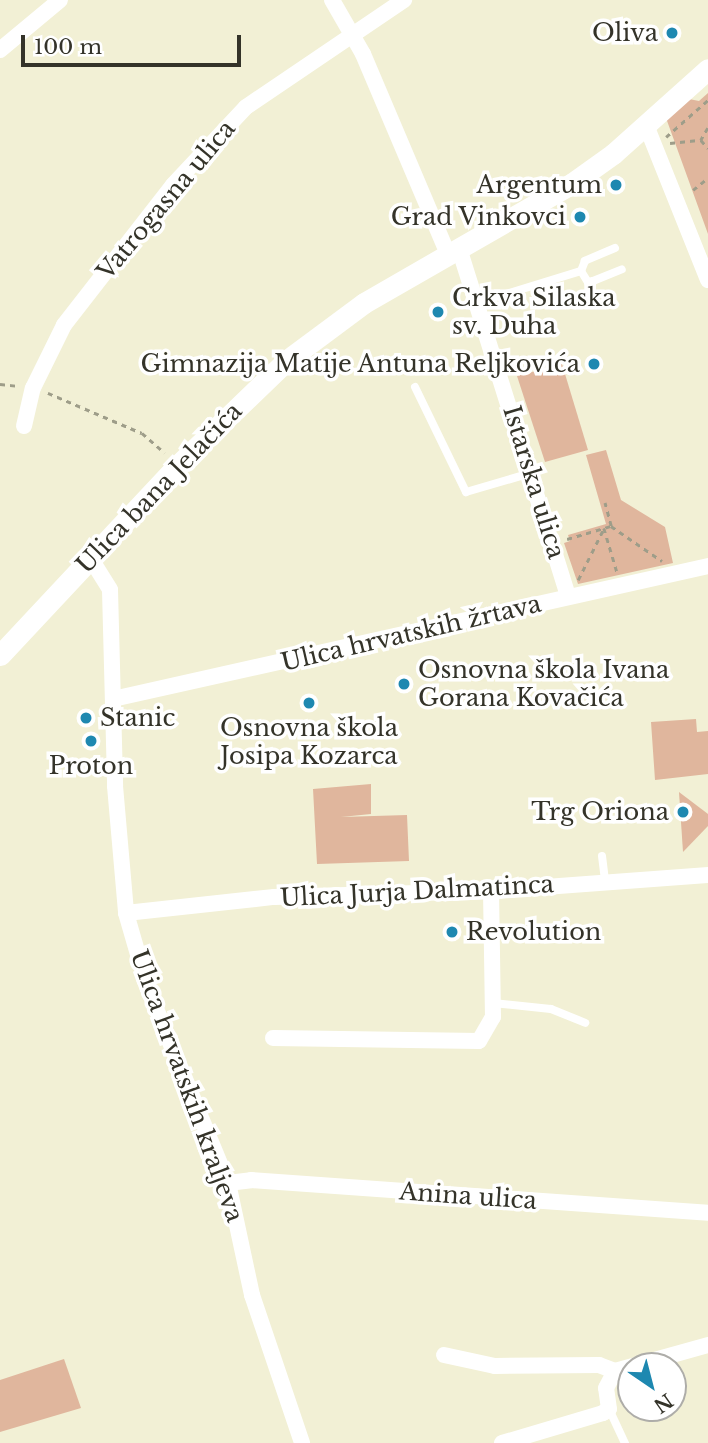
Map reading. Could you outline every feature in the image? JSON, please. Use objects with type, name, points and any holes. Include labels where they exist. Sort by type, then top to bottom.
[{"type":"main road","name":"Ulica bana Jelačića","points":[[0,655],[240,402],[328,327],[572,184],[613,154],[708,69]]},
{"type":"street","points":[[0,50],[60,0]]},
{"type":"street","name":"Istarska ulica","points":[[331,0],[352,34],[480,302],[552,543],[570,593]]},
{"type":"street","name":"Vatrogasna ulica","points":[[24,426],[33,388],[64,325],[173,185],[246,107],[404,0]]},
{"type":"street","points":[[646,125],[657,145],[708,280]]},
{"type":"street","name":"Ulica hrvatskih kraljeva","points":[[91,559],[110,590],[115,799],[126,913],[148,989],[228,1183],[252,1295],[302,1443]]},
{"type":"street","name":"Ulica hrvatskih žrtava","points":[[114,699],[570,593],[708,566]]},
{"type":"street","name":"Ulica Jurja Dalmatinca","points":[[126,913],[274,897],[491,891],[605,880],[708,875]]},
{"type":"street","points":[[273,1038],[479,1041],[489,1032],[493,1003],[491,891]]},
{"type":"street","name":"Anina ulica","points":[[228,1183],[251,1180],[708,1213]]},
{"type":"street","points":[[444,1355],[495,1366],[599,1365],[615,1371],[708,1345]]},
{"type":"street","points":[[502,1443],[609,1409],[606,1388],[615,1371]]},
{"type":"lane","points":[[581,271],[585,261],[615,248]]},
{"type":"lane","points":[[581,271],[588,282],[622,270]]},
{"type":"lane","points":[[480,302],[581,271]]},
{"type":"lane","points":[[415,387],[466,492],[531,473]]},
{"type":"lane","points":[[602,856],[605,880]]},
{"type":"lane","points":[[493,1003],[551,1009],[585,1023]]},
{"type":"lane","points":[[609,1409],[625,1443]]},
{"type":"path","points":[[657,145],[708,100]]},
{"type":"path","points":[[701,140],[708,128]]},
{"type":"path","points":[[657,145],[701,140]]},
{"type":"path","points":[[701,140],[708,149]]},
{"type":"path","points":[[693,190],[708,178]]},
{"type":"path","points":[[0,384],[33,388],[142,433],[178,465]]},
{"type":"path","points":[[605,503],[611,526],[671,567]]},
{"type":"path","points":[[552,543],[611,526]]},
{"type":"path","points":[[604,528],[619,579]]},
{"type":"path","points":[[570,593],[604,528]]},
{"type":"shaded area","points":[[708,93],[708,234],[666,118],[689,99],[699,101]]},
{"type":"shaded area","points":[[562,364],[588,450],[545,462],[517,376]]},
{"type":"shaded area","points":[[606,450],[621,500],[665,527],[673,563],[578,584],[564,543],[570,541],[568,535],[606,524],[586,455]]},
{"type":"shaded area","points":[[696,719],[697,732],[708,731],[708,774],[655,780],[651,722]]},
{"type":"shaded area","points":[[371,784],[371,814],[341,817],[407,815],[409,861],[317,864],[313,789]]},
{"type":"shaded area","points":[[679,792],[708,814],[708,826],[683,852]]},
{"type":"shaded area","points":[[64,1359],[81,1408],[0,1432],[0,1380]]},
{"type":"place","name":"Oliva","points":[[672,33]]},
{"type":"place","name":"Argentum","points":[[616,185]]},
{"type":"place","name":"Grad Vinkovci","points":[[580,217]]},
{"type":"place","name":"Crkva Silaska sv. Duha","points":[[438,312]]},
{"type":"place","name":"Gimnazija Matije Antuna Reljkovića","points":[[594,364]]},
{"type":"place","name":"Osnovna škola Ivana Gorana Kovačića","points":[[404,684]]},
{"type":"place","name":"Osnovna škola Josipa Kozarca","points":[[309,703]]},
{"type":"place","name":"Stanic","points":[[86,718]]},
{"type":"place","name":"Proton","points":[[91,741]]},
{"type":"place","name":"Trg Oriona","points":[[683,812]]},
{"type":"place","name":"Revolution","points":[[452,932]]}]
